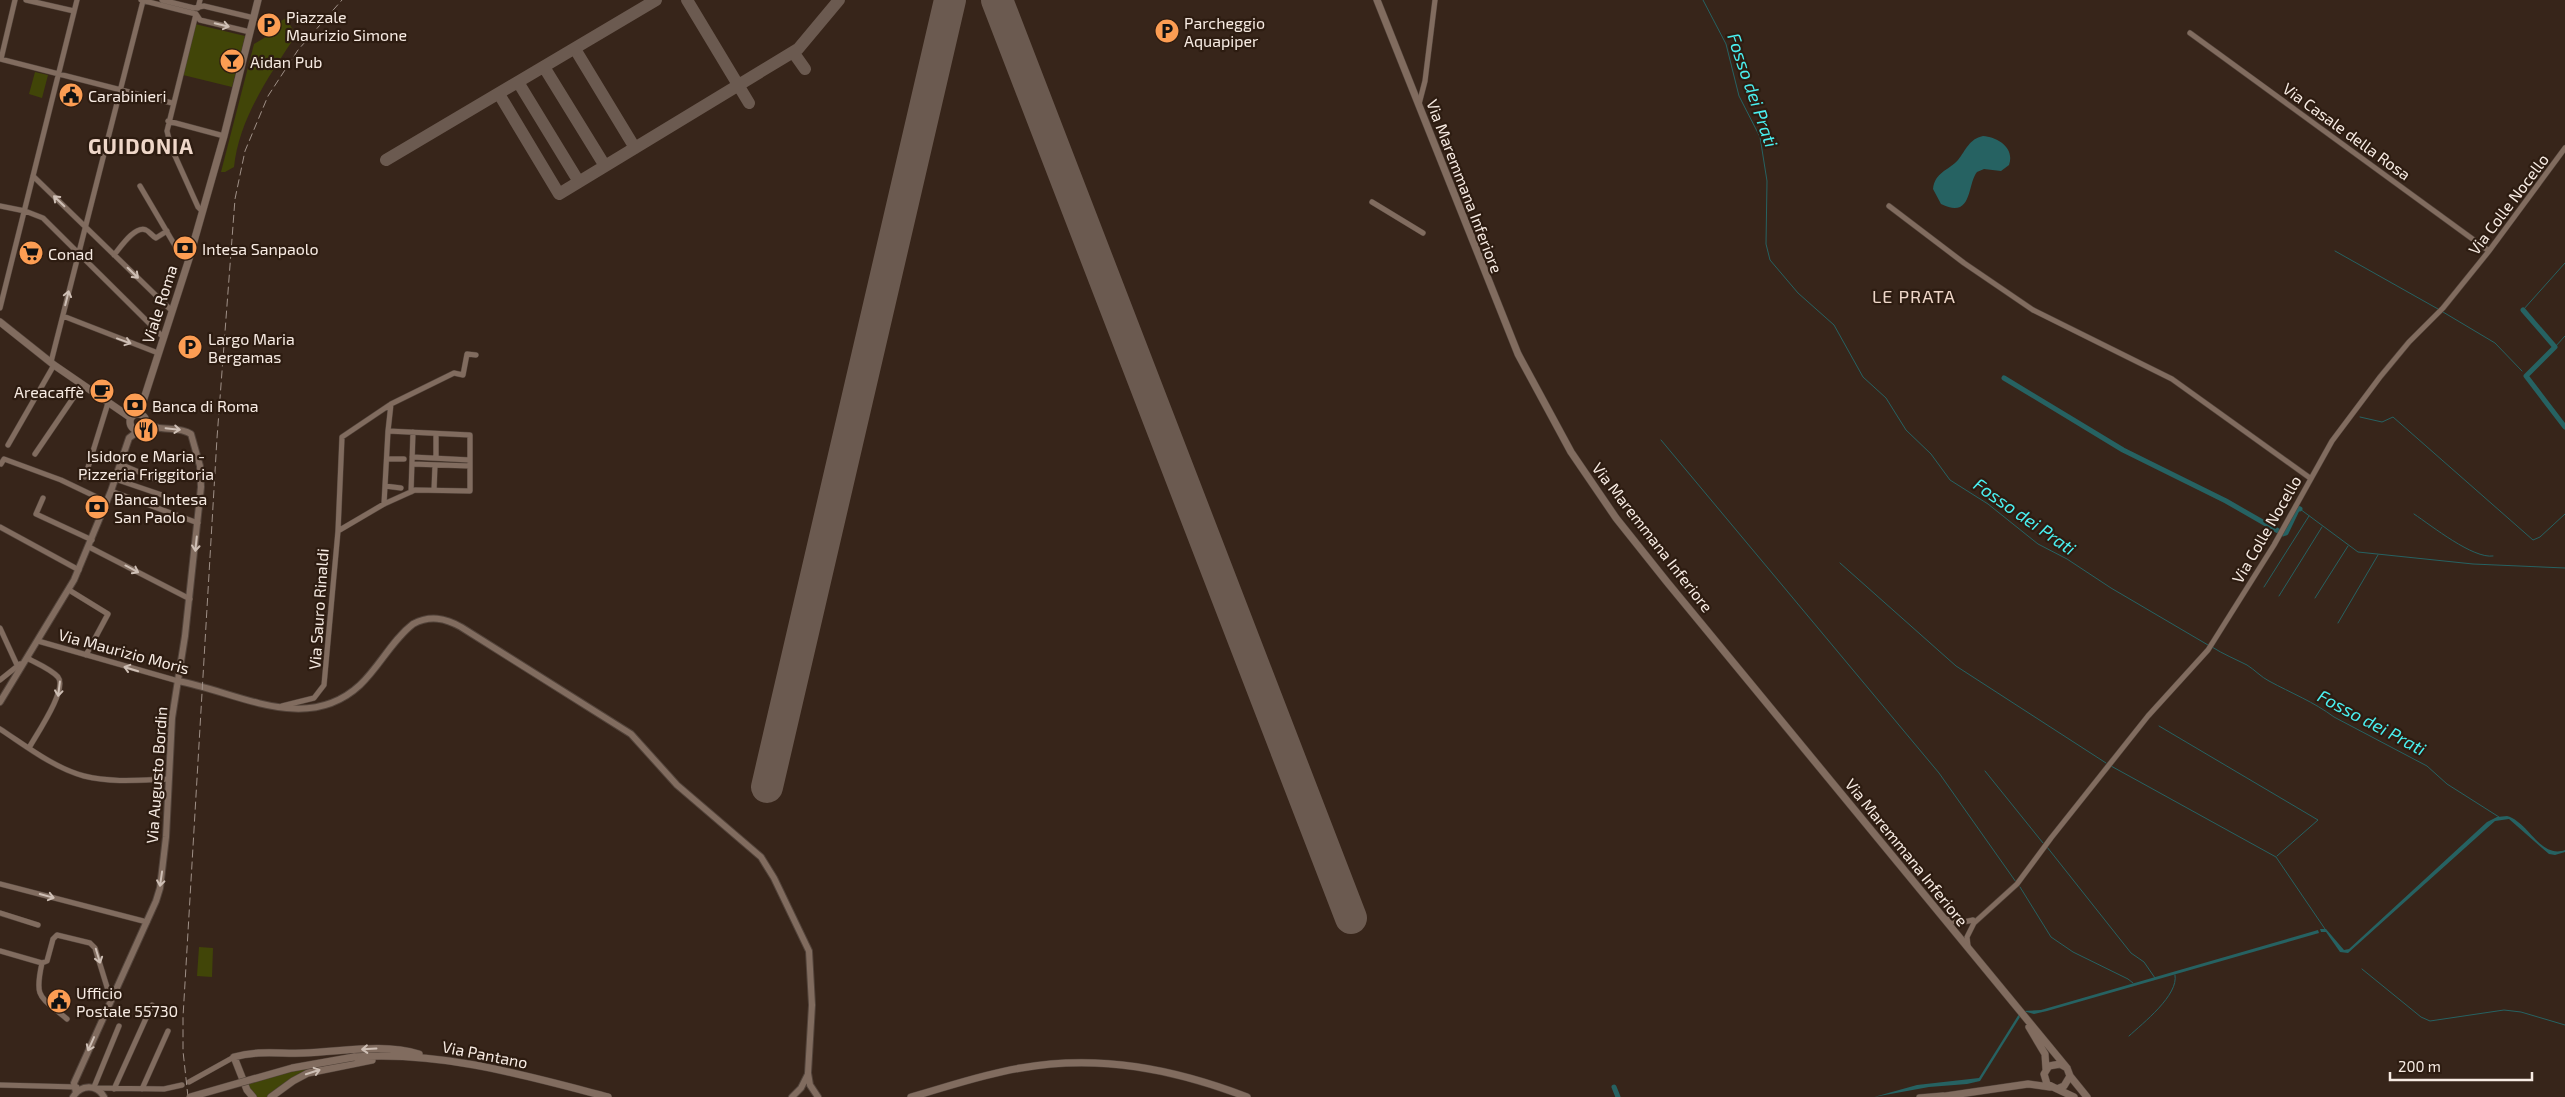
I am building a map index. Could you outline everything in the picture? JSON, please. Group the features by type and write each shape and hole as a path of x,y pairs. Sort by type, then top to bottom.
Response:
{"main road":[{"name":"Viale Roma","path":"139,414 189,259 224,136 258,0"},
{"name":"Via Maremmana Inferiore","path":"1377,0 1518,354 1571,452 1616,518 1667,582 2067,1068"},
{"path":"0,322 53,364 131,418"},
{"path":"139,414 144,417 145,426 132,427 131,418 139,414"},
{"name":"Via Maremmana Inferiore","path":"2027,1020 2031,1031 2045,1054 2045,1071"},
{"path":"253,1097 247,1090 234,1057 259,1052 302,1054 378,1048 403,1050 434,1058"},
{"path":"272,1097 293,1081 308,1073 334,1066 396,1056"},
{"name":"Via Pantano","path":"190,1097 292,1068 354,1057 396,1056 434,1058 489,1066 608,1097"},
{"path":"911,1097 994,1073 1074,1062 1149,1067 1215,1084 1248,1097"},
{"path":"2028,1084 2056,1063 2067,1068 2070,1076 2087,1097"},
{"path":"2045,1071 2045,1081 2054,1088 2074,1097"},
{"path":"1940,1097 1950,1094 1982,1094 2028,1084 2054,1088 2064,1086 2070,1076"}],"street":[{"path":"15,0 0,59 172,103"},
{"path":"26,0 74,11"},
{"path":"0,308 77,0"},
{"path":"8,445 53,364 63,316 142,0 196,14 200,20 250,32"},
{"path":"162,0 198,8 204,6 254,18"},
{"path":"198,8 200,0"},
{"path":"1419,104 1425,81 1435,0"},
{"path":"196,14 172,103 167,133 171,147 198,207 202,211"},
{"name":"Via Casale della Rosa","path":"2190,33 2489,251"},
{"path":"168,121 224,136"},
{"name":"Via Colle Nocello","path":"1957,933 1965,931 1973,921 2017,884 2051,838 2145,721 2208,650 2278,539 2332,441 2376,381 2408,342 2447,303 2489,251 2565,148"},
{"path":"33,176 172,311"},
{"path":"140,186 177,250 189,259"},
{"path":"1372,202 1423,233"},
{"path":"0,206 25,211 43,218 78,256 164,337"},
{"path":"1889,206 1964,263 2033,310 2172,379 2310,478"},
{"path":"114,255 132,234 140,229 146,230 156,238 167,231"},
{"path":"63,316 158,353"},
{"path":"384,504 391,404 454,373 463,375 467,354 476,355"},
{"path":"35,454 82,385"},
{"path":"85,477 108,403"},
{"name":"Via Sauro Rinaldi","path":"277,708 312,699 323,687 327,672 338,531 342,437 391,404"},
{"path":"0,702 22,662 38,641 69,590 91,543 130,437 145,426"},
{"name":"Via Augusto Bordin","path":"74,1094 111,1000 156,900 161,880 172,726 190,599 201,472 192,436 185,431 145,426"},
{"path":"338,531 384,504 411,492 434,490 470,491 470,435 388,431"},
{"path":"411,492 413,432"},
{"path":"436,434 436,458"},
{"path":"412,457 470,460"},
{"path":"1,464 4,459 60,480 107,502"},
{"path":"387,459 404,459"},
{"path":"120,464 160,481"},
{"path":"412,464 470,466"},
{"path":"434,490 435,465"},
{"path":"115,478 165,496"},
{"path":"385,486 402,488"},
{"path":"111,491 198,522"},
{"path":"43,498 36,514 190,599"},
{"path":"0,527 79,570"},
{"path":"69,590 108,614 86,655"},
{"name":"Via Maurizio Moris","path":"38,641 277,708 292,710 328,704 347,694 364,681 409,628 423,620 437,618 458,625 621,727 642,745 681,788 754,849 774,878 803,935 810,955 812,1004 808,1073"},
{"path":"0,628 22,662 56,675 60,682 58,696 29,748"},
{"path":"0,680 22,662"},
{"path":"0,729 68,770 89,777 124,780 169,779"},
{"path":"0,884 147,922"},
{"path":"0,914 38,925"},
{"path":"1944,917 1957,923 1973,921 1967,937 1969,949"},
{"path":"67,1018 38,993 37,983 42,963 46,962 53,939 57,935 91,943 96,948 111,1000"},
{"path":"0,951 42,963"},
{"path":"95,1088 104,1097 107,1092 114,1089 152,1005"},
{"path":"95,1088 119,1026"},
{"path":"142,1089 168,1031"},
{"path":"189,1082 234,1057"},
{"path":"792,1097 803,1085 808,1073"},
{"path":"808,1073 810,1084 818,1097"},
{"path":"0,1085 61,1087 74,1094"},
{"path":"74,1094 82,1088 168,1089 182,1085"},
{"path":"61,1087 74,1094"},
{"path":"1919,1097 1950,1094"}],"shaded area":[{"path":"286,18 296,35 266,81 249,114 242,131 234,167 221,172 254,44 281,28 281,21"},
{"path":"195,24 245,36 232,87 183,75"},
{"path":"35,72 48,75 42,98 29,94"},
{"path":"199,947 213,948 212,977 197,976"},
{"path":"315,1066 298,1074 268,1097 256,1097 246,1082 302,1067"}],"water":[{"path":"1983,136 2004,144 2010,153 2009,165 2001,171 1984,169 1977,172 1964,204 1959,207 1951,208 1941,204 1933,189 1936,179 1958,160 1971,142"},
{"path":"2507,816 2522,825 2541,845 2556,851 2565,850 2565,852 2555,855 2549,854 2509,819 2495,821 2348,953 2340,952 2326,932 2321,932 2320,929 2326,929 2344,950 2349,949 2487,822 2497,817"},
{"path":"2318,930 2319,933 2047,1011 2034,1014 2023,1011 2041,1010"},
{"path":"2019,1014 2020,1017 1980,1081 1929,1087 1874,1097 1917,1085 1979,1078"}],"waterway":[{"name":"Fosso dei Prati","path":"1703,0 1726,44 1739,96 1760,137 1767,181 1766,244 1770,260 1798,293 1834,325 1863,377 1886,398 1906,430 1931,454 1950,480 1988,504 2038,544 2067,559 2111,588 2208,645"},
{"path":"2335,251 2438,309"},
{"path":"2523,310 2565,263"},
{"path":"2523,310 2555,347 2526,376 2565,427"},
{"path":"2443,312 2495,343 2522,371"},
{"path":"2555,347 2565,336"},
{"path":"2004,378 2123,450 2226,501 2280,532"},
{"path":"2360,417 2382,422 2393,417 2533,540 2540,537 2565,514"},
{"path":"1661,440 1939,773 2016,882"},
{"path":"2283,534 2286,533 2298,508 2300,509"},
{"path":"2300,509 2358,552 2473,564 2565,568"},
{"path":"2414,514 2464,547 2485,556 2493,556"},
{"path":"2264,587 2309,516"},
{"path":"2279,596 2322,527"},
{"path":"2315,598 2348,546"},
{"path":"2338,623 2378,555"},
{"path":"1840,563 1956,666 2106,763"},
{"name":"Fosso dei Prati","path":"2212,647 2247,665 2266,679 2334,717 2427,766 2447,784 2499,817"},
{"path":"2159,726 2318,820 2277,856"},
{"path":"2111,766 2276,857 2325,929"},
{"path":"1985,771 2043,843"},
{"path":"2047,847 2131,953 2144,962 2155,978"},
{"path":"2020,887 2051,937 2073,952 2133,983"},
{"path":"2362,969 2421,1017 2430,1021 2504,1010 2521,1012 2565,1025"},
{"path":"2129,1036 2166,1000 2175,983 2175,975"},
{"path":"1614,1087 1618,1097"}],"taxiway":[{"path":"386,160 656,0"},
{"path":"687,0 749,103"},
{"path":"499,94 559,194 798,49 839,0"},
{"path":"575,49 635,148"},
{"path":"793,52 805,69"},
{"path":"544,67 605,166"},
{"path":"518,82 579,182"}],"runway":[{"path":"767,787 950,0"},
{"path":"997,0 1351,918"}],"railway":[{"path":"188,1097 183,1051 183,1017 217,438 235,199 245,151 268,96 298,50 342,0"}],"place":[{"name":"Piazzale Maurizio Simone","path":"269,25"},
{"name":"Parcheggio Aquapiper","path":"1167,31"},
{"name":"Aidan Pub","path":"232,61"},
{"name":"Carabinieri","path":"71,95"},
{"name":"Intesa Sanpaolo","path":"185,248"},
{"name":"Conad","path":"31,253"},
{"name":"Largo Maria Bergamas","path":"190,347"},
{"name":"Areacaffè","path":"102,391"},
{"name":"Banca di Roma","path":"135,405"},
{"name":"Isidoro e Maria - Pizzeria Friggitoria","path":"146,430"},
{"name":"Banca Intesa San Paolo","path":"97,507"},
{"name":"Ufficio Postale 55730","path":"59,1001"}],"district":[{"name":"GUIDONIA","path":"141,145"},
{"name":"LE PRATA","path":"1914,296"}]}
